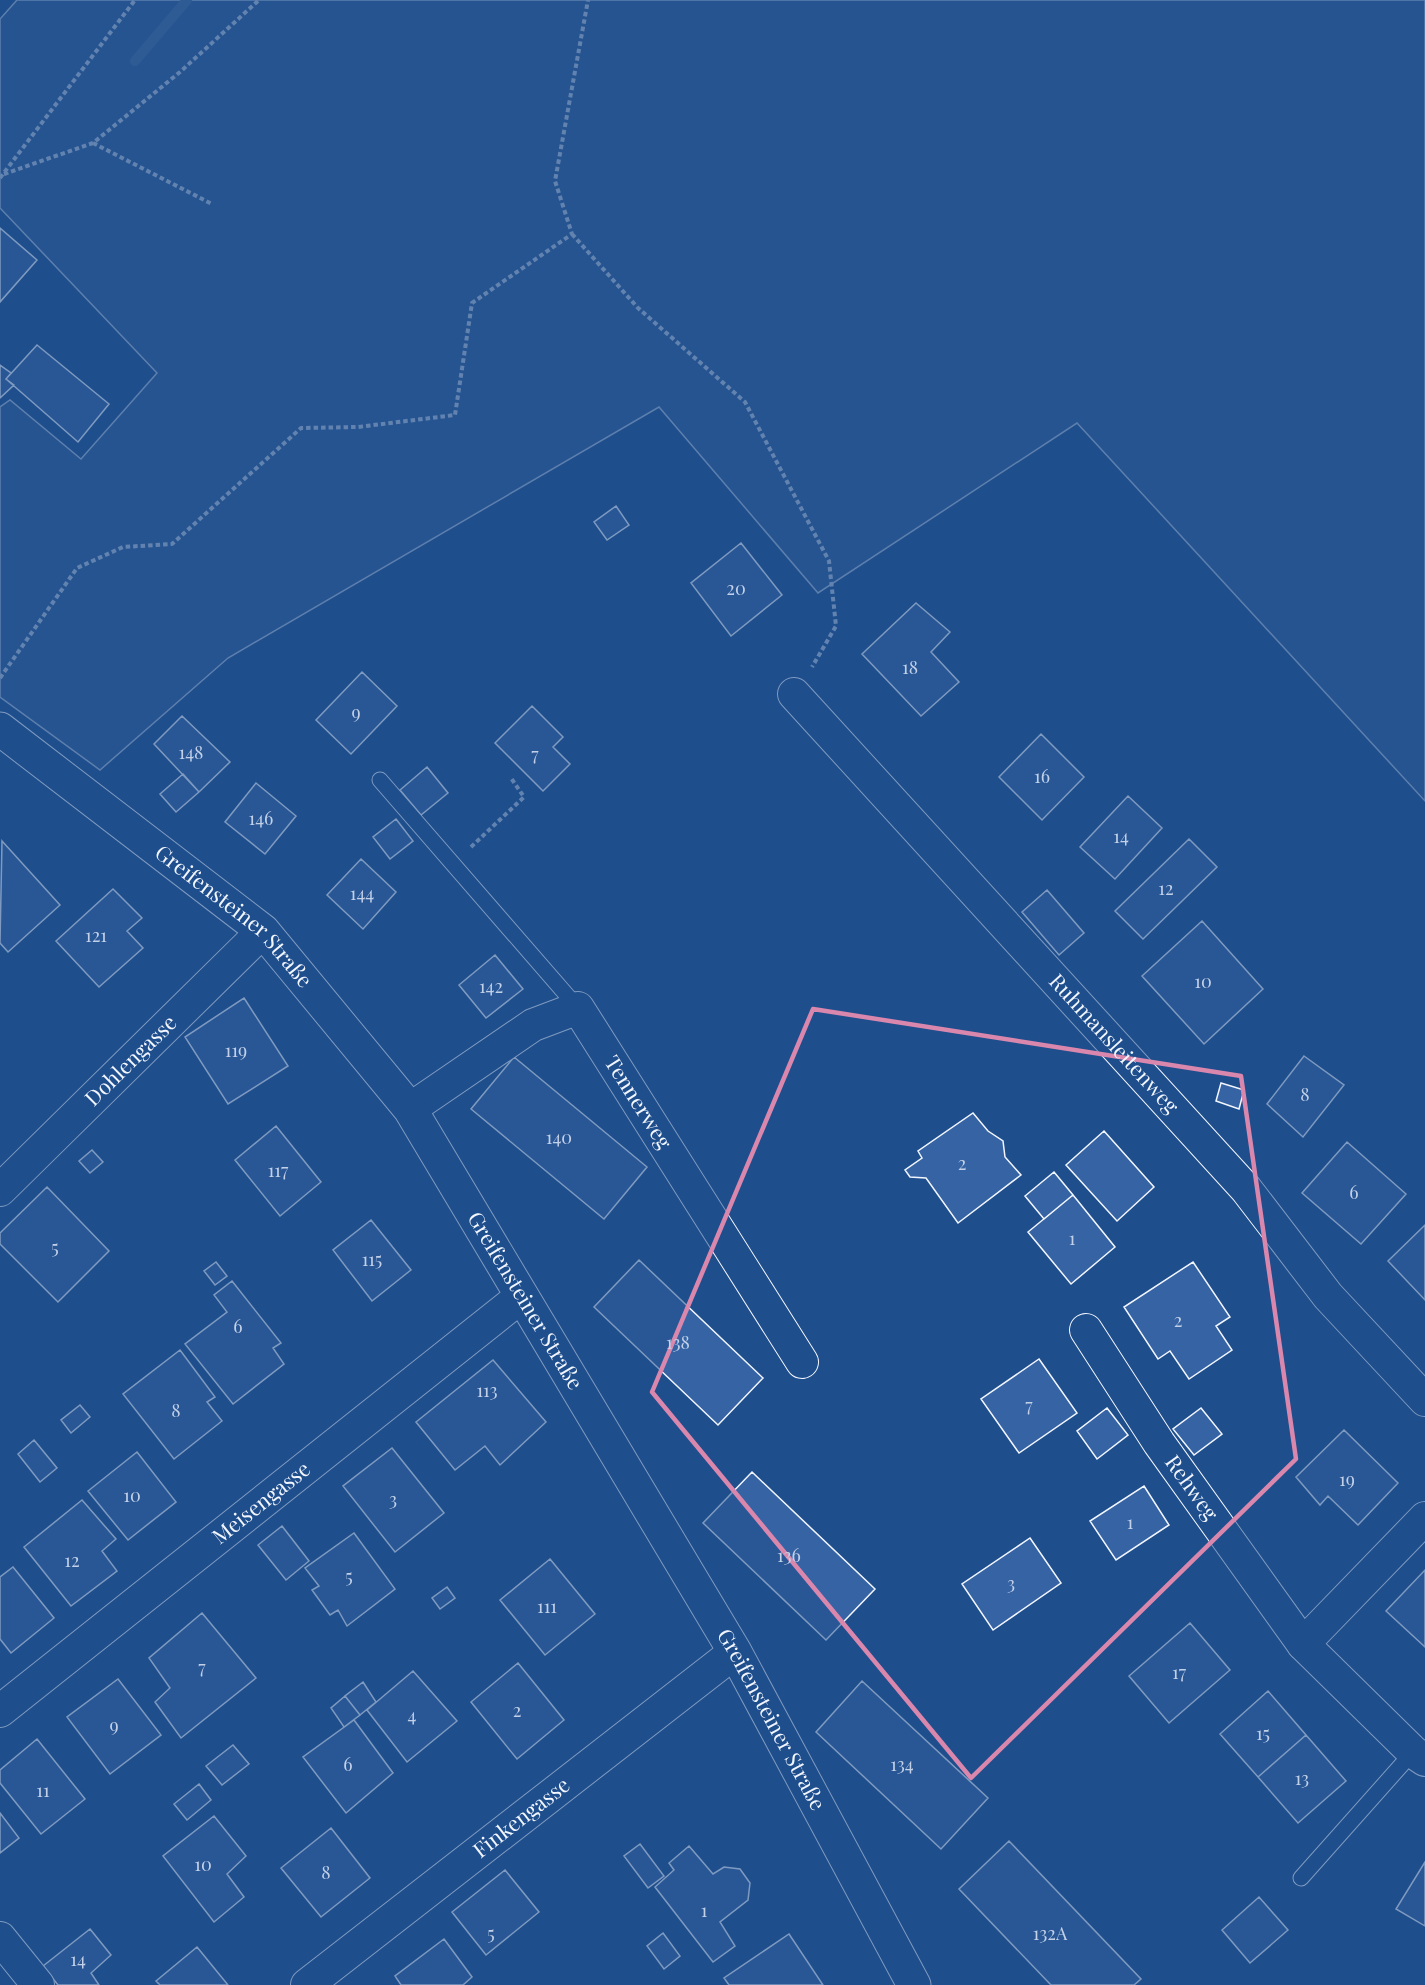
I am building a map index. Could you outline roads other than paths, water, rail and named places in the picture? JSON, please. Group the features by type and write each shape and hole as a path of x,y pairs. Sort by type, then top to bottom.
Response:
{"main road":[{"name":"Greifensteiner Straße","path":"0,729 264,931 410,1109 735,1652 914,1985"}],"street":[{"name":"Ruhmansleitenweg","path":"794,694 1246,1189 1328,1296 1425,1400"},
{"name":"Dohlengasse","path":"0,1190 264,931"},
{"path":"410,1109 533,1025 578,1008"},
{"name":"Tennerweg","path":"578,1008 802,1362"},
{"name":"Meisengasse","path":"0,1711 522,1296"},
{"name":"Rehweg","path":"1086,1330 1159,1443 1303,1644 1419,1756"},
{"path":"1303,1644 1425,1518"},
{"name":"Finkengasse","path":"307,1985 735,1652"},
{"path":"0,1938 38,1985"}],"lane":[{"path":"380,780 578,1008"},
{"path":"1300,1878 1419,1756"}],"waterway":[{"path":"135,61 187,0"}]}
